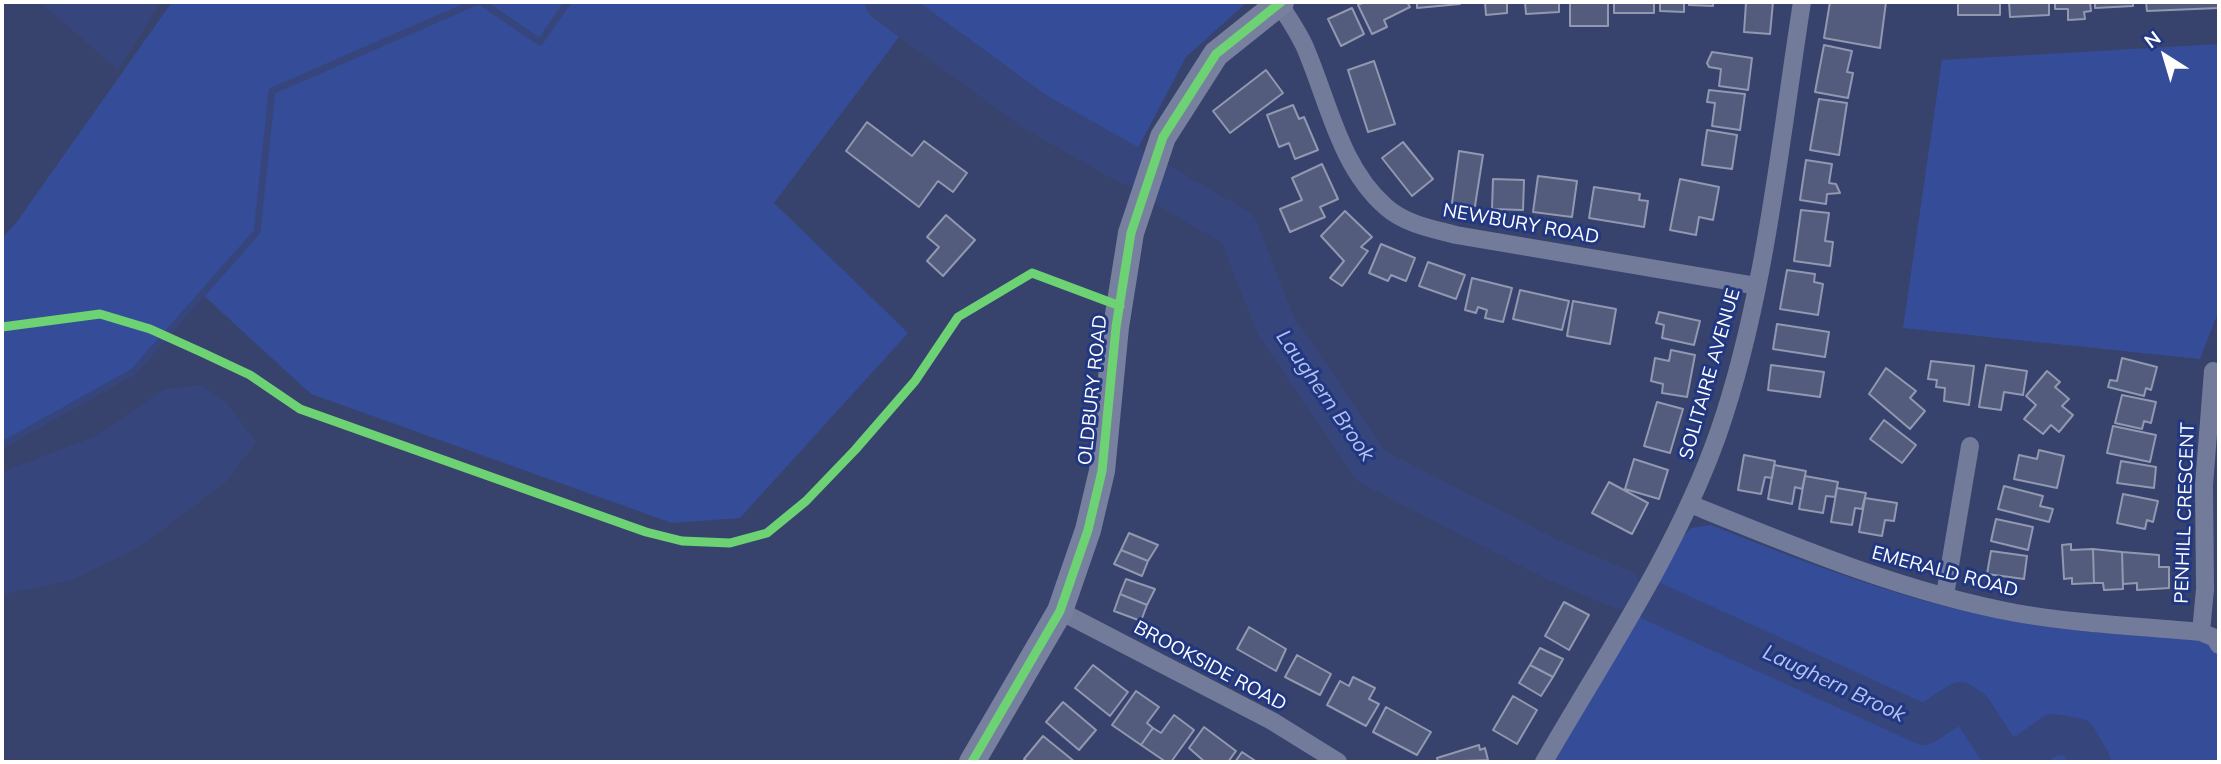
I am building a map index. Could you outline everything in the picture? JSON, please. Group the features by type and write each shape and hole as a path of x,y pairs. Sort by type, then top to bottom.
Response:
{"street":[{"name":"NEWBURY ROAD","path":"1280,2 1303,43 1338,136 1363,179 1387,208 1418,225 1456,235 1757,286"},
{"name":"OLDBURY ROAD","path":"972,762 1060,611 1088,530 1102,471 1116,327 1132,233 1163,137 1216,54 1280,2"},
{"name":"SOLITAIRE AVENUE","path":"1544,762 1690,504 1718,433 1757,286 1802,2"},
{"name":"PENHILL CRESCENT","path":"2201,632 2206,578 2204,485 2209,373"},
{"path":"1945,595 1970,446"},
{"name":"EMERALD ROAD","path":"1690,504 1829,561 1945,595 2014,612 2097,625 2201,632"},
{"name":"BROOKSIDE ROAD","path":"1060,611 1272,721 1338,762"},
{"path":"2201,632 2215,638 2219,645"}],"shaded area":[{"path":"40,2 161,2 118,70"},
{"path":"172,2 1247,2 1186,57 1129,165 1037,113 911,21 774,203 908,333 740,518 672,523 311,394 202,294 133,372 2,445 2,238 16,223"},
{"path":"2219,44 2219,310 2200,359 1903,328 1942,60"},
{"path":"201,385 225,401 256,442 228,480 140,547 72,580 2,595 2,472 96,436 164,389"},
{"path":"1711,525 1896,593 1973,613 2058,628 2198,639 2214,647 2219,659 2219,762 1555,762 1680,540 1691,528"}],"building":[{"path":"1364,2 1407,2 1410,7 1384,20 1387,27 1372,34 1358,5"},
{"path":"1417,2 1459,2 1460,4 1417,8"},
{"path":"1485,2 1507,2 1507,13 1486,15"},
{"path":"1525,2 1559,2 1559,12 1526,14"},
{"path":"1570,2 1608,2 1608,26 1570,26"},
{"path":"1614,2 1654,2 1654,13 1614,13"},
{"path":"1660,2 1684,2 1684,12 1660,11"},
{"path":"1689,2 1713,2 1713,6 1689,5"},
{"path":"1735,2 1773,2 1770,34 1744,32 1746,3"},
{"path":"1830,2 1886,2 1880,48 1824,38"},
{"path":"1958,2 2000,2 2000,15 1958,15"},
{"path":"2009,2 2049,2 2049,15 2010,17"},
{"path":"2055,2 2090,2 2091,11 2084,12 2085,19 2068,20 2068,9 2055,9"},
{"path":"2095,2 2133,2 2133,6 2095,8"},
{"path":"2146,2 2219,2 2219,8 2147,11"},
{"path":"1352,8 1364,34 1341,46 1328,19"},
{"path":"1824,45 1852,51 1847,72 1853,73 1848,98 1815,92"},
{"path":"1712,52 1752,58 1748,90 1719,86 1721,69 1709,67 1707,63"},
{"path":"1374,61 1395,124 1368,132 1348,70"},
{"path":"1266,70 1283,93 1230,133 1213,111"},
{"path":"1709,90 1745,94 1740,130 1712,126 1715,103 1707,102"},
{"path":"1819,99 1847,103 1839,155 1810,150"},
{"path":"1293,105 1299,119 1304,117 1318,150 1295,159 1289,143 1279,147 1267,115"},
{"path":"867,122 912,156 924,141 967,173 953,192 938,181 919,207 846,151"},
{"path":"1707,130 1737,135 1732,169 1702,165"},
{"path":"1403,142 1433,179 1412,196 1382,158"},
{"path":"1459,151 1483,155 1475,206 1452,203"},
{"path":"1806,160 1832,164 1829,183 1836,184 1840,193 1827,194 1826,204 1800,200"},
{"path":"1322,164 1338,199 1320,207 1325,217 1290,232 1280,209 1302,200 1292,178"},
{"path":"1538,176 1577,181 1572,217 1533,212"},
{"path":"1493,179 1524,180 1523,210 1492,209"},
{"path":"1680,179 1719,187 1713,220 1699,217 1696,235 1670,230"},
{"path":"1594,187 1640,194 1639,200 1648,201 1644,227 1589,218"},
{"path":"1801,210 1829,213 1825,241 1833,242 1830,266 1794,261"},
{"path":"1345,211 1372,237 1361,247 1368,251 1342,286 1330,278 1344,261 1321,236"},
{"path":"946,215 975,240 943,276 927,261 939,247 927,237"},
{"path":"1381,244 1415,258 1406,281 1391,275 1388,281 1369,273"},
{"path":"1428,262 1465,275 1456,299 1419,286"},
{"path":"1787,270 1815,274 1814,282 1823,284 1818,315 1780,309"},
{"path":"1472,278 1512,288 1503,322 1485,318 1487,310 1478,307 1476,313 1465,310"},
{"path":"1520,290 1569,301 1562,330 1513,319"},
{"path":"1573,301 1616,309 1610,344 1567,336"},
{"path":"1659,312 1700,321 1694,345 1662,338 1664,325 1656,323"},
{"path":"1777,324 1829,332 1825,357 1773,349"},
{"path":"1671,350 1695,355 1687,397 1662,393 1663,384 1651,381 1655,358 1669,361"},
{"path":"2122,358 2157,367 2151,390 2146,388 2144,396 2108,387 2110,380 2117,381"},
{"path":"1931,361 1974,366 1969,405 1944,401 1945,388 1936,387 1937,380 1928,379"},
{"path":"1771,365 1824,372 1820,397 1768,390"},
{"path":"1986,365 2027,371 2023,395 2004,392 2001,410 1979,407"},
{"path":"1886,368 1916,391 1910,398 1925,411 1910,429 1869,394"},
{"path":"2047,371 2060,382 2055,387 2069,399 2062,406 2073,415 2059,432 2051,425 2043,434 2024,419 2036,405 2026,396"},
{"path":"2122,395 2156,402 2151,423 2144,421 2142,429 2115,423"},
{"path":"1657,402 1683,409 1670,453 1644,446"},
{"path":"1884,420 1916,445 1902,463 1870,439"},
{"path":"2113,426 2156,435 2150,462 2107,453"},
{"path":"2039,450 2064,456 2057,488 2014,479 2019,455 2037,459"},
{"path":"1744,455 1775,461 1772,478 1765,477 1761,494 1738,490"},
{"path":"1634,459 1668,470 1659,499 1625,489"},
{"path":"2121,461 2156,467 2154,488 2117,483"},
{"path":"1774,465 1806,471 1802,489 1795,487 1792,504 1768,499"},
{"path":"1805,476 1838,482 1835,497 1826,496 1823,513 1799,509"},
{"path":"1609,482 1648,503 1632,534 1592,513"},
{"path":"2004,486 2043,496 2040,506 2053,509 2049,522 1998,509"},
{"path":"1837,488 1866,493 1862,509 1855,508 1852,525 1831,522"},
{"path":"2123,494 2158,501 2153,522 2147,520 2145,529 2117,523"},
{"path":"1865,498 1897,503 1894,521 1885,520 1882,536 1859,532"},
{"path":"1996,519 2033,527 2028,550 1991,541"},
{"path":"1129,533 1158,545 1148,561 1121,550"},
{"path":"2071,544 2071,550 2093,549 2094,583 2072,584 2072,578 2064,579 2062,545"},
{"path":"2093,549 2122,552 2123,589 2104,590 2103,583 2094,583"},
{"path":"1121,550 1148,561 1142,576 1114,564"},
{"path":"1991,551 2027,556 2024,579 1987,574"},
{"path":"2122,552 2159,555 2159,567 2169,567 2169,588 2137,590 2137,583 2123,584"},
{"path":"1126,579 1155,589 1147,605 1120,594"},
{"path":"1120,594 1147,605 1141,621 1114,611"},
{"path":"1564,602 1589,615 1569,650 1545,636"},
{"path":"1249,627 1286,649 1276,671 1237,649"},
{"path":"1540,648 1563,659 1553,677 1530,665"},
{"path":"1297,655 1331,674 1320,695 1285,677"},
{"path":"1093,665 1128,692 1110,716 1075,688"},
{"path":"1530,665 1553,677 1541,696 1519,683"},
{"path":"1353,677 1375,688 1369,699 1379,704 1366,726 1327,705 1340,681 1349,686"},
{"path":"1136,691 1159,707 1147,723 1153,728 1141,745 1112,725"},
{"path":"1513,696 1537,710 1517,744 1493,730"},
{"path":"1063,702 1096,730 1079,750 1046,722"},
{"path":"1386,707 1431,732 1417,755 1373,732"},
{"path":"1174,715 1194,730 1171,762 1166,762 1141,745 1153,728 1161,733"},
{"path":"1204,727 1236,751 1228,762 1205,762 1189,748"},
{"path":"1043,736 1075,762 1028,762 1024,759"},
{"path":"1479,745 1480,750 1485,748 1488,760 1438,762 1437,758"},
{"path":"1242,752 1257,762 1235,762"}],"waterway":[{"path":"2,445 133,372 257,232 272,91 476,2"},
{"path":"481,2 540,42 568,2"},
{"name":"Laughern Brook","path":"885,2 1037,113 1129,165"},
{"name":"Laughern Brook","path":"1161,184 1238,229 1276,326 1371,466 1555,561 1621,589"},
{"name":"Laughern Brook","path":"1654,602 1924,725 1960,702 1972,710 2002,756 2019,758 2053,734 2077,738 2091,762"}],"cycle path":[{"path":"972,762 1060,611 1088,530 1102,471 1116,327 1131,233 1163,137 1216,54 1281,2"},
{"path":"2,327 100,314 150,329 250,375 300,409 646,532 682,541 730,543 767,533 806,501 915,381 958,317 1032,273 1120,306"}]}
